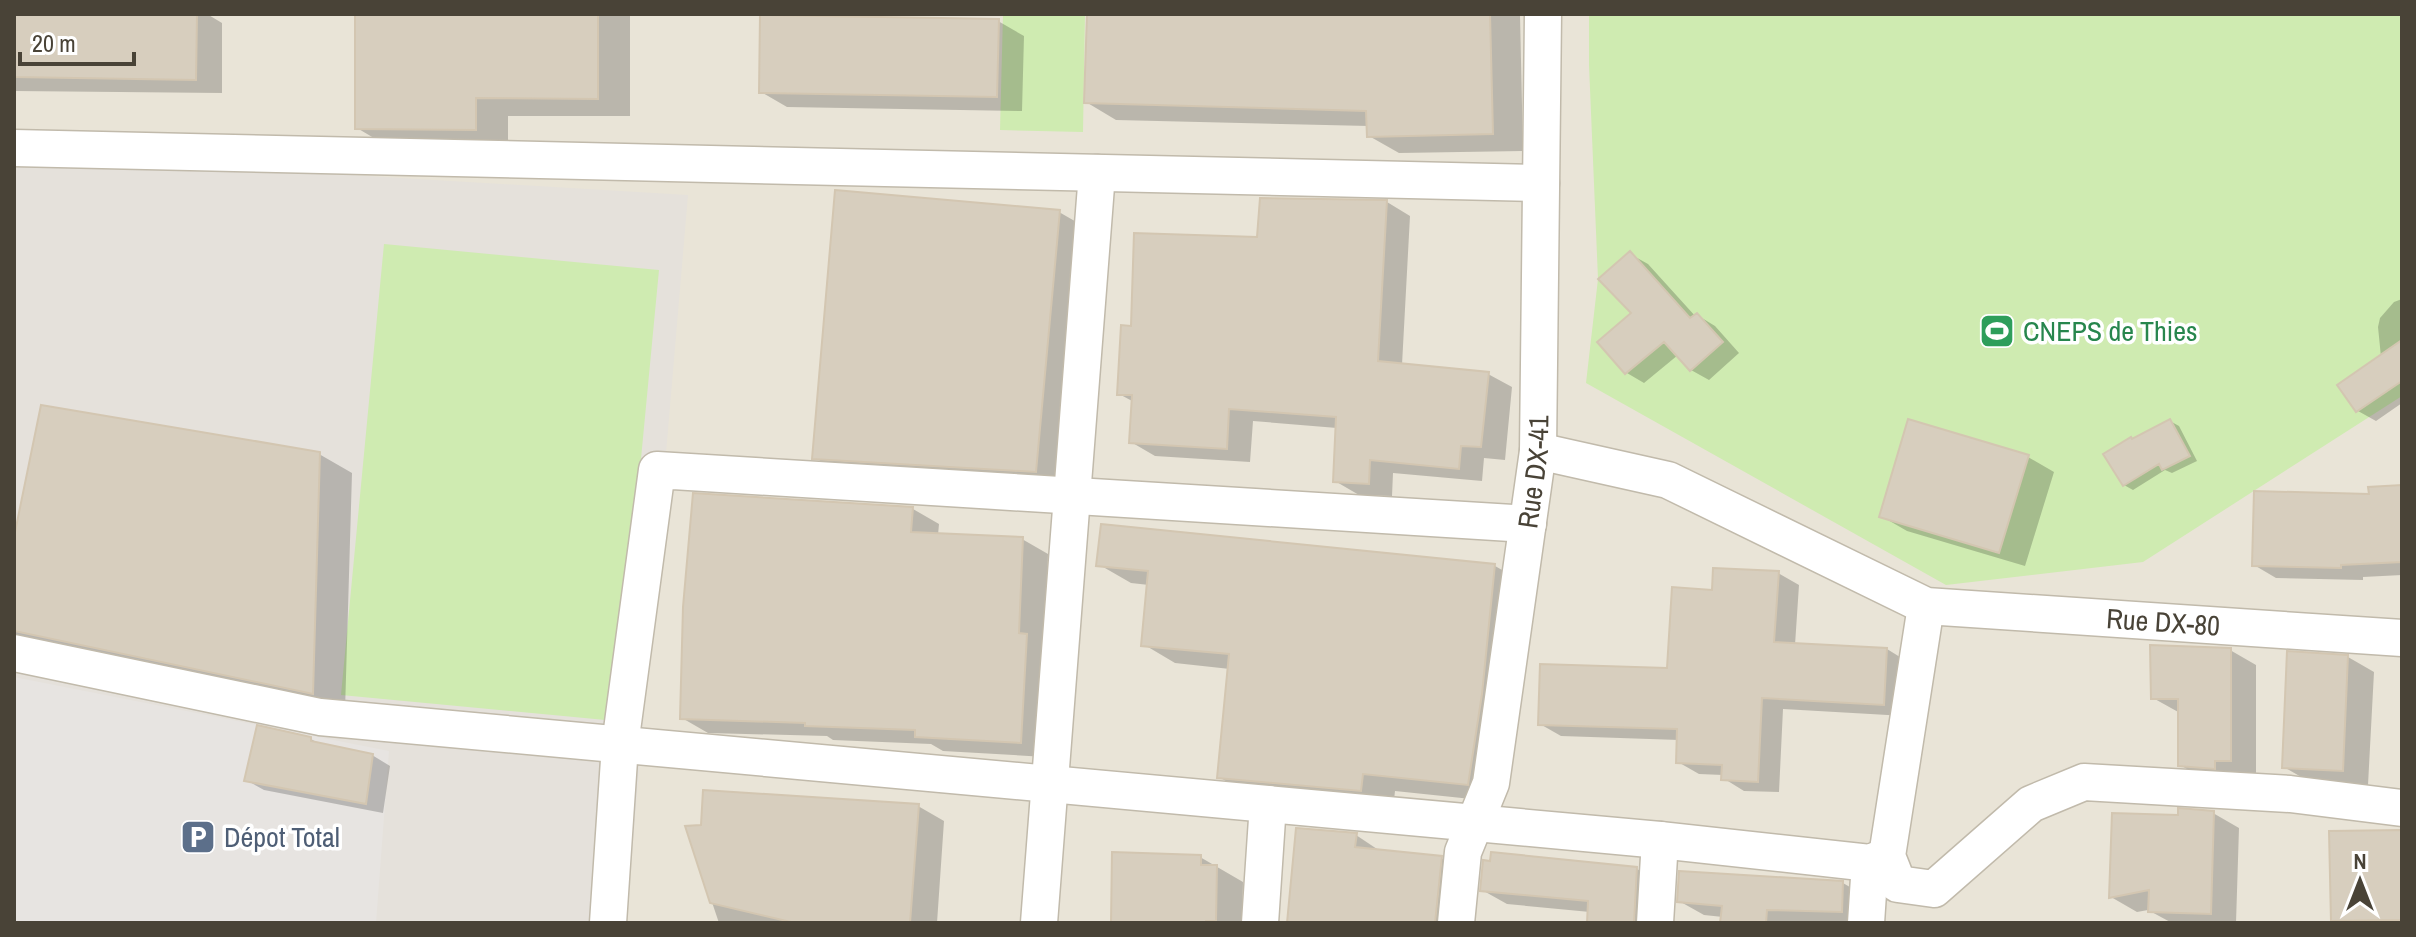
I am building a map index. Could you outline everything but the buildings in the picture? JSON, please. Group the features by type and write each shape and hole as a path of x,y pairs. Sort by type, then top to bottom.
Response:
{"street":[{"name":"Rue DX-41","path":"1456,923 1463,852 1491,783 1538,451 1543,14"},
{"path":"14,148 1541,183"},
{"path":"1039,923 1097,173"},
{"path":"1538,451 1668,480 1926,606 1866,923"},
{"path":"608,923 620,745 657,470 1528,524"},
{"name":"Rue DX-80","path":"1926,606 2402,638"},
{"path":"14,653 320,717 1878,860 1898,884 1934,889 2031,804 2084,782 2290,794 2402,808"},
{"path":"1260,923 1268,804"},
{"path":"1655,923 1660,840"}],"shaded area":[{"path":"14,14 2402,14 2402,923 626,923 14,155"},
{"path":"14,155 688,195 626,923 14,923"},
{"name":"Dépot Total","path":"14,677 389,751 376,923 14,923"}],"green space":[{"path":"1003,14 1085,14 1083,132 1000,130"},
{"name":"CNEPS de Thies","path":"1589,14 2402,14 2402,396 2143,562 1946,585 1586,383 1598,279"},
{"path":"384,244 659,270 616,721 341,695"}],"place":[{"name":"CNEPS de Thies","path":"1997,331"},
{"name":"Dépot Total","path":"198,837"}]}
